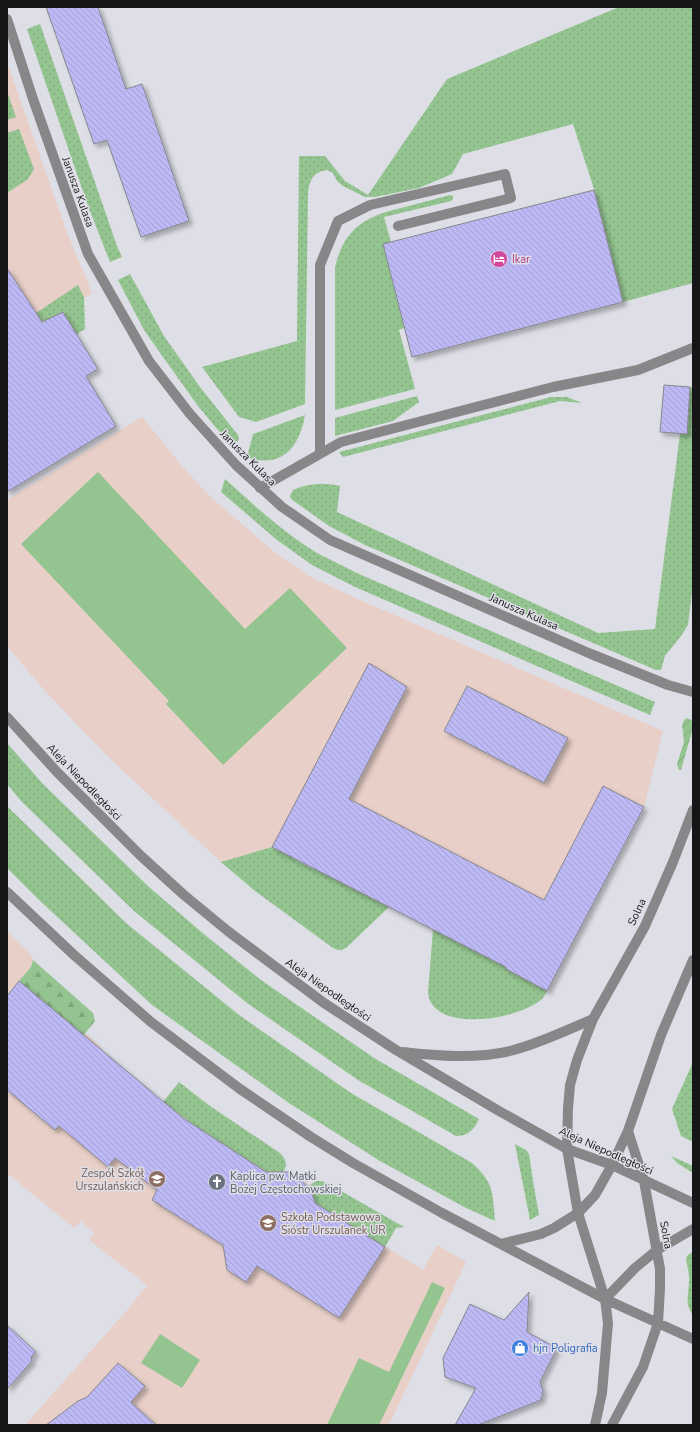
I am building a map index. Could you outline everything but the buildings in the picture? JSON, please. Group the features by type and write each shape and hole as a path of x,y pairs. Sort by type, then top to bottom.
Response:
{"street":[{"name":"Janusza Kulasa","path":"7,19 33,99 88,254 149,361 190,414 236,465 282,507 330,540 591,654 668,685 693,692"},
{"path":"320,454 320,265 338,221 370,205 505,174 511,198 398,226"},
{"path":"260,488 341,442 553,386 638,370 693,348"},
{"name":"Aleja Niepodległości","path":"7,717 56,772 141,856 229,932 331,1007 399,1052 567,1149 612,1165 693,1203"},
{"name":"Solna","path":"595,1425 602,1393 608,1323 605,1299 578,1213 567,1149 570,1085 577,1060 592,1019 645,926 673,862 693,810"},
{"path":"7,892 74,956 151,1022 240,1089 305,1133 353,1163 442,1213 605,1299 693,1339"},
{"path":"501,1244 541,1234 578,1213 596,1195 628,1131 661,1035 693,960"},
{"path":"399,1052 443,1055 481,1055 496,1053 529,1045 592,1019"},
{"name":"Solna","path":"612,1425 643,1367 658,1323 660,1289 660,1269 644,1181 628,1131"},
{"path":"605,1299 635,1268 657,1250 693,1229"}],"shaded area":[{"path":"7,62 66,230 92,293 7,347"},
{"path":"142,417 186,471 213,499 272,550 309,576 353,597 663,731 644,807 547,991 506,969 506,967 273,847 221,862 105,754 46,692 7,646 7,500"},
{"name":"Zespół Szkół Urszulańskich","path":"7,932 30,953 33,960 31,967 19,981 83,1035 85,1033 101,1047 100,1049 142,1126 197,1127 267,1172 286,1173 289,1171 306,1182 305,1185 312,1193 315,1203 423,1270 437,1245 466,1262 389,1425 25,1425 129,1308 147,1285 89,1240 94,1232 81,1221 74,1228 7,1173"}],"green space":[{"path":"619,7 693,7 693,283 623,302 594,189 573,124 463,154 452,174 419,188 375,197 365,197 343,186 337,181 333,173 327,170 322,171 315,175 311,181 308,193 305,404 256,422 239,417 202,367 297,341 299,156 325,156 345,181 368,195 447,79"},
{"path":"40,24 122,257 110,262 88,206 27,29"},
{"path":"7,91 16,117 7,120"},
{"path":"19,129 34,169 28,179 7,193 7,133"},
{"path":"450,195 453,196 451,201 384,217 391,242 383,244 404,328 399,330 415,389 335,410 335,267 339,253 352,232 369,219 391,210"},
{"path":"130,274 164,336 200,387 238,435 239,440 233,445 198,406 144,330 118,280"},
{"path":"78,285 84,297 85,329 34,361 36,313"},
{"path":"690,387 693,387 693,584 688,625 665,656 661,670 656,670 365,545 329,526 291,499 290,496 293,490 310,485 328,484 340,486 337,512 598,633 655,629 680,434 687,434"},
{"path":"417,396 419,402 393,421 335,436 335,418"},
{"path":"551,397 567,397 582,403 560,401 343,457 339,452"},
{"path":"305,415 303,426 294,445 279,458 259,460 247,457 253,434"},
{"path":"98,472 245,629 290,588 347,648 223,765 166,704 169,701 21,544"},
{"path":"225,479 281,528 317,553 359,574 655,702 650,715 355,587 312,565 277,540 221,492"},
{"path":"687,718 693,721 693,728 681,770 679,770 677,764 684,742 682,725 684,720"},
{"path":"7,743 43,784 149,887 205,935 261,980 374,1058 479,1119 473,1129 467,1134 456,1136 358,1080 247,1003 134,911 21,801 7,784"},
{"path":"7,806 126,923 239,1015 351,1093 472,1163 489,1183 495,1221 466,1208 380,1161 289,1103 152,1005 38,899 7,868"},
{"path":"272,847 389,907 346,948 337,950 333,948 255,891 221,862"},
{"path":"433,929 506,967 506,969 547,991 542,999 515,1013 478,1019 460,1018 445,1014 433,1006 428,993"},
{"path":"33,960 93,1013 95,1021 83,1036 19,981 31,967"},
{"path":"693,1062 693,1142 681,1136 672,1109"},
{"path":"179,1082 210,1106 280,1153 286,1162 283,1172 267,1172 197,1127 163,1102"},
{"path":"515,1144 526,1150 529,1154 539,1215 530,1220"},
{"path":"671,1156 693,1166 693,1173 677,1163"},
{"path":"316,1181 327,1183 404,1227 396,1228 385,1247 315,1203 312,1193 307,1187"},
{"path":"693,1252 693,1315 688,1306 689,1277 686,1257"},
{"path":"432,1282 445,1288 379,1425 327,1425 359,1358 389,1372"},
{"path":"160,1334 200,1360 182,1388 141,1363"}],"place":[{"name":"Ikar","path":"499,259"},
{"name":"Zespół Szkół Urszulańskich","path":"157,1179"},
{"name":"Kaplica pw. Matki Bożej Częstochowskiej","path":"217,1182"},
{"name":"Szkoła Podstawowa Sióstr Urszulanek UR","path":"268,1223"},
{"name":"hjn Poligrafia","path":"520,1348"}]}
